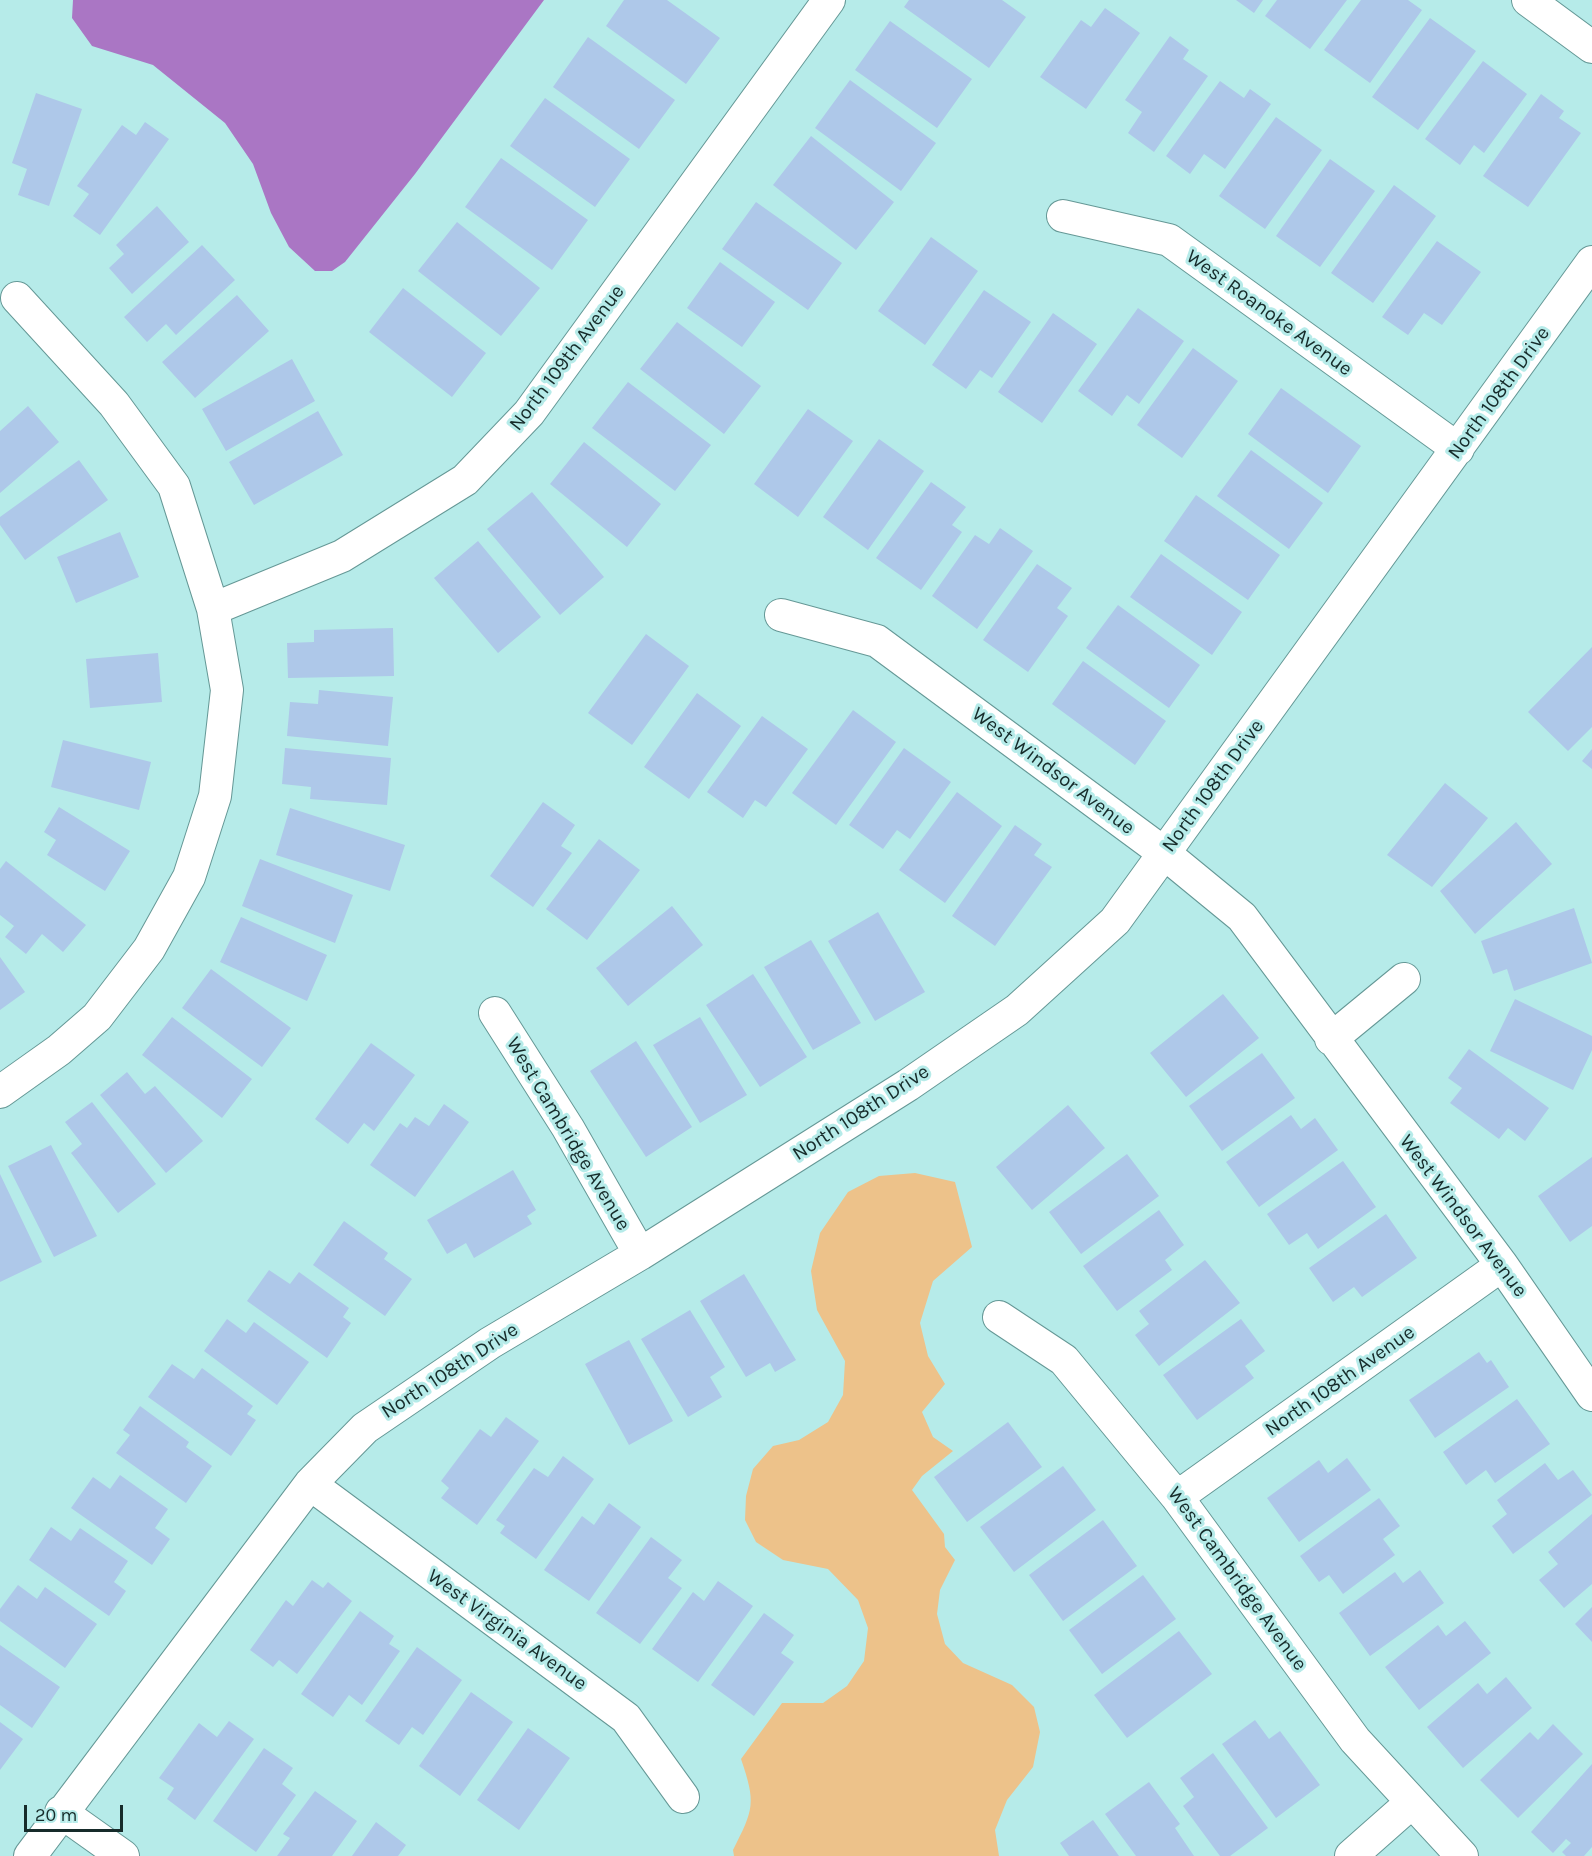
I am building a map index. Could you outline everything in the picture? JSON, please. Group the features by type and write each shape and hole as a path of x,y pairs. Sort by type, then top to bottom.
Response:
{"street":[{"name":"North 109th Avenue","path":"213,609 342,556 465,480 529,413 829,0"},
{"path":"1528,0 1592,47"},
{"name":"West Roanoke Avenue","path":"1063,216 1168,240 1458,449"},
{"name":"North 108th Drive","path":"30,1856 310,1484 365,1428 490,1343 640,1254 908,1085 1017,1010 1115,921 1592,262"},
{"path":"0,1092 59,1050 97,1017 149,949 189,877 215,796 227,690 213,609 174,486 114,404 17,298"},
{"name":"West Windsor Avenue","path":"781,615 877,640 1164,854 1242,918 1502,1265 1592,1395"},
{"path":"1331,1039 1404,979"},
{"name":"West Cambridge Avenue","path":"495,1013 568,1128 640,1254"},
{"name":"North 108th Avenue","path":"1177,1497 1502,1265"},
{"name":"West Cambridge Avenue","path":"999,1317 1064,1360 1177,1497 1355,1740 1462,1856"},
{"name":"West Virginia Avenue","path":"310,1484 626,1718 683,1797"},
{"path":"1351,1856 1411,1803"},
{"path":"61,1812 123,1856"}],"shaded area":[{"path":"73,0 544,0 415,174 345,262 332,271 315,271 289,247 271,213 253,164 225,123 153,65 92,46 72,18"},
{"path":"915,1173 955,1182 972,1247 933,1281 920,1323 928,1356 945,1384 922,1412 933,1437 953,1451 922,1476 912,1490 944,1534 945,1547 955,1560 940,1590 937,1614 945,1644 963,1663 1012,1685 1034,1707 1040,1732 1033,1767 1007,1800 995,1830 999,1856 734,1856 733,1850 749,1815 751,1796 741,1759 782,1703 823,1703 847,1686 864,1661 868,1628 858,1600 828,1569 783,1560 756,1542 745,1520 746,1496 753,1469 773,1446 799,1440 828,1422 843,1395 845,1361 817,1310 811,1271 820,1233 848,1192 879,1176"}],"building":[{"path":"624,0 667,0 720,38 686,84 606,26"},
{"path":"909,0 1002,0 1026,17 989,68 904,7"},
{"path":"1236,0 1263,0 1254,13"},
{"path":"1277,0 1347,0 1310,49 1265,16"},
{"path":"1361,0 1408,0 1422,10 1370,83 1324,50"},
{"path":"1105,8 1140,33 1086,109 1040,77 1081,20 1091,27"},
{"path":"1430,18 1476,51 1418,130 1372,97"},
{"path":"890,21 972,79 937,128 855,70"},
{"path":"1170,36 1189,50 1183,59 1208,76 1154,152 1128,133 1142,112 1125,100"},
{"path":"588,37 675,100 639,149 553,87"},
{"path":"1483,61 1527,94 1484,153 1474,145 1460,165 1425,139"},
{"path":"850,80 936,143 901,191 815,128"},
{"path":"1220,81 1244,98 1250,89 1271,104 1225,169 1204,154 1190,174 1166,156"},
{"path":"36,93 82,109 49,206 18,195 27,169 12,163"},
{"path":"1541,94 1564,111 1559,118 1581,133 1528,207 1483,176"},
{"path":"545,98 630,159 595,207 510,146"},
{"path":"1276,117 1322,150 1265,229 1219,196"},
{"path":"145,122 169,139 100,235 73,216 89,194 77,186 122,125 136,135"},
{"path":"811,136 894,202 856,250 773,185"},
{"path":"501,158 588,220 552,270 465,207"},
{"path":"1330,159 1375,191 1320,267 1276,236"},
{"path":"1394,185 1436,216 1373,303 1331,273"},
{"path":"756,202 842,263 808,310 722,249"},
{"path":"157,206 189,242 132,294 109,268 124,254 116,245"},
{"path":"457,222 540,288 501,336 418,271"},
{"path":"931,237 978,271 925,345 878,311"},
{"path":"1437,241 1481,272 1442,325 1424,313 1408,335 1382,317"},
{"path":"202,245 235,280 176,335 166,324 147,342 124,317"},
{"path":"720,262 775,302 742,347 687,308"},
{"path":"403,288 486,353 452,397 369,332"},
{"path":"984,290 1031,322 992,378 980,370 966,389 932,365"},
{"path":"237,295 269,331 195,398 162,362"},
{"path":"1138,308 1184,341 1139,404 1127,395 1112,416 1078,391"},
{"path":"1053,313 1097,344 1042,423 998,392"},
{"path":"677,322 761,386 724,434 640,369"},
{"path":"1193,348 1238,381 1182,458 1137,425"},
{"path":"292,359 315,401 226,451 202,409"},
{"path":"628,382 711,445 675,491 592,428"},
{"path":"1281,388 1361,446 1328,493 1248,434"},
{"path":"28,406 59,442 0,493 0,431"},
{"path":"808,409 853,441 798,517 754,484"},
{"path":"318,411 343,455 254,505 229,462"},
{"path":"879,439 924,471 868,550 823,517"},
{"path":"584,442 661,504 627,547 550,484"},
{"path":"1251,450 1323,503 1289,549 1217,496"},
{"path":"79,460 108,500 25,560 0,525 0,517"},
{"path":"931,482 966,507 952,525 962,532 921,590 876,558"},
{"path":"532,492 604,577 560,615 487,529"},
{"path":"1196,495 1280,555 1248,600 1164,541"},
{"path":"1000,528 1033,551 977,629 932,596 975,535 989,544"},
{"path":"120,532 139,577 76,603 57,557"},
{"path":"478,541 541,617 498,653 434,578"},
{"path":"1161,554 1242,612 1212,655 1130,597"},
{"path":"1037,564 1072,588 1057,608 1068,616 1028,672 983,640"},
{"path":"1118,605 1200,665 1169,708 1086,648"},
{"path":"393,628 394,676 288,678 287,643 314,642 314,630"},
{"path":"646,634 689,666 632,745 588,713"},
{"path":"1592,647 1592,727 1568,751 1528,712"},
{"path":"158,653 162,702 90,708 86,659"},
{"path":"1083,661 1166,721 1135,765 1052,704"},
{"path":"319,690 393,697 388,746 287,736 290,702 318,704"},
{"path":"697,693 741,726 689,799 644,767"},
{"path":"853,710 896,742 836,825 792,793"},
{"path":"762,716 808,749 766,807 755,800 743,818 707,792"},
{"path":"63,740 151,762 139,810 51,787"},
{"path":"285,748 391,758 387,805 310,799 311,787 282,784"},
{"path":"904,748 951,782 910,839 897,830 883,849 849,825"},
{"path":"1592,749 1592,769 1582,761"},
{"path":"1445,783 1488,818 1432,887 1387,855"},
{"path":"957,792 1002,826 945,903 899,870"},
{"path":"543,802 575,825 561,846 572,853 533,907 490,876"},
{"path":"59,807 130,851 105,891 47,855 56,840 44,832"},
{"path":"290,808 405,845 390,891 276,855"},
{"path":"1516,822 1552,864 1475,934 1440,891"},
{"path":"1015,825 1042,844 1034,855 1052,867 995,946 952,916"},
{"path":"599,839 640,870 587,940 546,909"},
{"path":"260,859 353,895 335,943 242,906"},
{"path":"6,861 86,925 63,952 42,934 26,954 5,937 14,926 0,915 0,869"},
{"path":"672,906 703,945 628,1006 596,968"},
{"path":"1574,908 1592,963 1514,991 1507,969 1493,974 1481,941"},
{"path":"878,912 925,992 875,1021 828,941"},
{"path":"241,917 327,955 307,1001 220,962"},
{"path":"811,940 861,1023 813,1050 764,967"},
{"path":"0,957 25,992 0,1010"},
{"path":"211,969 291,1028 262,1067 182,1008"},
{"path":"753,974 807,1057 760,1087 706,1005"},
{"path":"1223,994 1259,1038 1186,1097 1150,1053"},
{"path":"1515,999 1592,1036 1592,1050 1573,1090 1490,1051"},
{"path":"172,1017 252,1079 222,1118 142,1055"},
{"path":"700,1017 747,1095 700,1123 653,1045"},
{"path":"636,1041 692,1127 646,1157 590,1071"},
{"path":"371,1043 415,1075 374,1131 364,1123 348,1144 315,1119"},
{"path":"1469,1049 1549,1108 1525,1141 1508,1128 1499,1139 1450,1103 1462,1088 1448,1078"},
{"path":"1262,1053 1295,1098 1222,1151 1189,1106"},
{"path":"127,1072 145,1094 155,1086 203,1141 166,1173 100,1095"},
{"path":"92,1102 156,1184 118,1213 71,1153 82,1144 65,1122"},
{"path":"444,1104 469,1122 415,1197 370,1165 400,1123 407,1128 415,1117 429,1126"},
{"path":"1068,1105 1105,1148 1032,1210 996,1167"},
{"path":"1291,1115 1301,1129 1315,1118 1338,1150 1259,1207 1226,1162"},
{"path":"51,1145 97,1236 54,1257 8,1166"},
{"path":"1127,1154 1159,1196 1081,1254 1049,1212"},
{"path":"1592,1157 1592,1226 1570,1242 1538,1196"},
{"path":"1343,1161 1376,1207 1318,1249 1307,1233 1289,1245 1267,1214"},
{"path":"513,1170 536,1210 527,1216 532,1224 474,1258 466,1243 447,1254 427,1220"},
{"path":"0,1174 42,1262 0,1282"},
{"path":"1159,1210 1184,1245 1165,1260 1172,1270 1117,1311 1083,1266"},
{"path":"1386,1214 1417,1258 1362,1297 1354,1287 1333,1302 1309,1268"},
{"path":"344,1221 388,1253 384,1259 412,1279 385,1316 313,1265"},
{"path":"1205,1260 1240,1303 1159,1366 1135,1335 1149,1324 1139,1311"},
{"path":"269,1270 290,1284 299,1272 349,1308 343,1317 351,1323 327,1358 247,1301"},
{"path":"744,1274 796,1360 775,1372 770,1363 746,1377 700,1301"},
{"path":"690,1310 725,1367 710,1377 722,1397 688,1417 641,1339"},
{"path":"227,1319 246,1333 254,1322 309,1362 277,1405 204,1351"},
{"path":"1241,1319 1265,1351 1245,1366 1254,1378 1197,1420 1163,1375"},
{"path":"629,1340 673,1421 629,1445 585,1364"},
{"path":"1479,1352 1487,1363 1491,1360 1509,1387 1435,1438 1409,1400"},
{"path":"172,1364 194,1379 202,1368 253,1406 247,1414 256,1420 231,1456 148,1397"},
{"path":"1517,1399 1550,1444 1495,1483 1486,1470 1466,1485 1443,1452"},
{"path":"140,1406 189,1442 186,1447 212,1466 186,1503 116,1453 130,1435 123,1430"},
{"path":"506,1417 539,1441 477,1525 441,1498 449,1488 441,1481 480,1429 491,1437"},
{"path":"1008,1422 1042,1467 967,1522 934,1477"},
{"path":"563,1456 594,1479 536,1559 500,1533 505,1526 496,1520 534,1468 548,1477"},
{"path":"1347,1458 1371,1490 1299,1542 1267,1498 1319,1460 1328,1473"},
{"path":"1545,1463 1558,1480 1573,1470 1592,1495 1513,1554 1492,1526 1507,1514 1497,1500"},
{"path":"1063,1466 1096,1510 1014,1572 980,1527"},
{"path":"120,1475 168,1509 155,1528 170,1539 152,1565 71,1508 93,1477 110,1489"},
{"path":"1379,1498 1400,1526 1383,1539 1395,1555 1343,1594 1329,1575 1319,1582 1300,1556"},
{"path":"609,1503 641,1527 589,1601 544,1570 582,1516 594,1525"},
{"path":"1592,1514 1592,1584 1564,1608 1539,1580 1558,1564 1548,1552"},
{"path":"1103,1520 1137,1566 1063,1621 1029,1575"},
{"path":"51,1527 71,1541 80,1528 128,1561 114,1582 126,1591 109,1616 29,1560"},
{"path":"651,1537 682,1560 668,1578 682,1588 640,1644 596,1613"},
{"path":"1420,1570 1444,1603 1370,1656 1339,1613 1395,1572 1403,1583"},
{"path":"1143,1575 1176,1619 1102,1674 1069,1630"},
{"path":"312,1580 323,1588 328,1582 352,1601 297,1674 279,1660 273,1667 250,1650 286,1600 293,1606"},
{"path":"718,1581 753,1606 698,1682 652,1649 693,1592 704,1601"},
{"path":"18,1585 37,1599 45,1587 97,1624 65,1668 0,1621 0,1609"},
{"path":"1592,1607 1592,1642 1575,1624"},
{"path":"360,1611 394,1636 389,1644 400,1651 362,1705 349,1695 333,1717 301,1694"},
{"path":"764,1613 794,1635 781,1653 794,1662 754,1716 711,1685"},
{"path":"1465,1621 1491,1653 1419,1710 1385,1667 1438,1625 1446,1636"},
{"path":"1179,1631 1212,1674 1127,1738 1094,1695"},
{"path":"0,1645 60,1687 32,1728 0,1705"},
{"path":"417,1647 462,1680 423,1735 412,1727 399,1745 365,1721"},
{"path":"1506,1677 1532,1708 1463,1768 1427,1727 1478,1683 1487,1694"},
{"path":"471,1692 513,1722 460,1796 419,1766"},
{"path":"1255,1720 1269,1739 1280,1731 1320,1785 1276,1818 1222,1744"},
{"path":"229,1721 254,1739 195,1820 167,1799 174,1788 159,1778 199,1723 217,1737"},
{"path":"0,1722 23,1739 0,1770"},
{"path":"1553,1724 1583,1754 1518,1818 1480,1780 1530,1732 1538,1740"},
{"path":"528,1728 570,1758 519,1830 477,1800"},
{"path":"264,1748 293,1768 282,1784 296,1795 256,1852 213,1821"},
{"path":"1213,1753 1268,1828 1230,1856 1220,1856 1183,1806 1194,1797 1180,1778"},
{"path":"1592,1764 1592,1847 1584,1856 1566,1856 1562,1852 1571,1843 1566,1839 1553,1853 1531,1832"},
{"path":"1149,1782 1180,1824 1175,1828 1194,1856 1136,1856 1105,1814"},
{"path":"315,1791 357,1821 332,1856 277,1856 290,1838 283,1834"},
{"path":"1093,1820 1119,1856 1069,1856 1060,1843"},
{"path":"376,1822 406,1845 398,1856 352,1856"}]}
